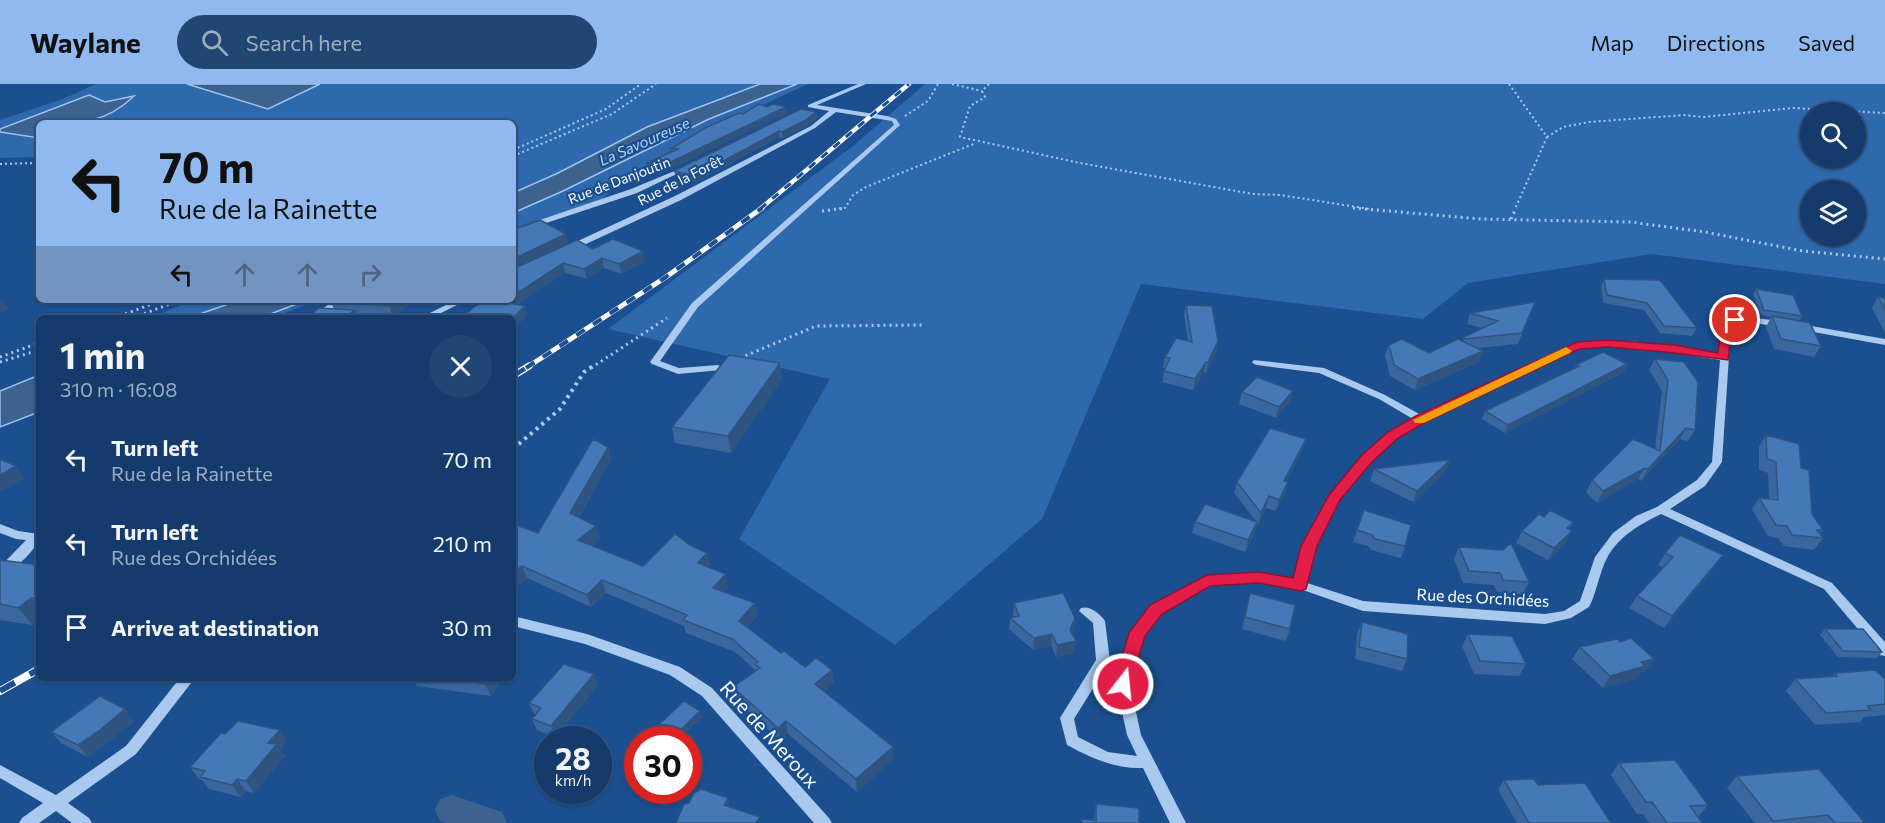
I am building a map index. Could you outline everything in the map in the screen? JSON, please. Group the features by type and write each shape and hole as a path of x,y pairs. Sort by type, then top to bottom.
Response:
{"street":[{"path":"803,110 862,84"},
{"path":"718,368 678,371 655,362 695,305 863,154 893,131 897,125 894,120 873,114 811,106"},
{"name":"Rue de la Forêt","path":"565,250 678,198 813,127 834,110"},
{"name":"Rue de Danjoutin","path":"516,231 634,191 691,165"},
{"path":"318,315 336,303"},
{"path":"430,315 456,303"},
{"name":"Rue des Orchidées","path":"1178,823 1134,735 1123,684 1137,633 1156,610 1207,580 1259,578 1301,585 1363,606 1545,619 1567,615 1585,604 1602,557 1617,536 1640,519 1661,510 1701,483 1717,462 1727,325 1735,320 1757,320 1885,342"},
{"path":"1301,585 1302,571 1309,546 1334,498 1366,459 1393,435 1421,419 1577,346 1608,344 1675,349 1724,358"},
{"path":"1257,362 1321,370 1382,397 1421,419"},
{"path":"1661,510 1828,586 1885,651"},
{"path":"0,528 16,536 36,537"},
{"path":"0,574 36,537"},
{"path":"1084,611 1099,621 1103,661 1067,718 1072,741 1098,755 1126,763 1146,762"},
{"name":"Rue de Meroux","path":"516,622 587,639 675,671 707,692 824,823"},
{"path":"27,823 131,750 186,681"},
{"path":"0,771 57,803 84,823"}],"path":[{"path":"516,149 606,109 641,84"},
{"path":"516,155 612,114 656,84"},
{"path":"894,120 920,108 938,84"},
{"path":"952,84 982,92 985,97 970,106 960,137 1253,194 1280,195 1354,208 1481,219 1630,222 1705,232 1803,251 1885,259"},
{"path":"982,92 989,84"},
{"path":"1509,84 1547,138"},
{"path":"1511,219 1547,138 1563,127 1589,122 1684,116 1704,117 1793,108 1885,113"},
{"path":"801,212 844,208 853,195 866,187 977,142"},
{"path":"0,164 36,163"},
{"path":"122,315 155,303"},
{"path":"141,315 172,303"},
{"path":"516,446 560,409 584,372 664,318 695,305"},
{"path":"718,368 816,326 922,325"},
{"path":"0,357 36,344"},
{"path":"0,362 36,351"}],"shaded area":[{"path":"96,84 808,84 695,137 624,178 601,200 516,227 516,120 36,120 36,157 0,158 0,120 63,99"},
{"path":"925,84 1885,84 1885,284 1652,254 1468,283 1423,319 1141,284 1042,519 895,645 739,539 830,379 608,329 853,146"},
{"path":"185,303 310,303 280,315 158,315"}],"water":[{"path":"187,84 320,84 268,109"},
{"name":"La Savoureuse","path":"760,84 797,84 709,119 516,212 516,192 558,173 647,127"},
{"path":"89,95 105,102 134,96 112,112 90,120 36,120 36,138 0,132 0,129"},
{"path":"231,303 299,303 268,315 197,315"},
{"path":"36,376 36,413 0,427 0,391"}],"building":[{"path":"759,104 767,107 773,104 786,107 660,167 647,163 678,149 672,148 705,128 739,113 743,114"},
{"path":"801,109 816,112 804,121 782,132 779,131 695,176 674,171"},
{"path":"540,220 566,234 516,258 516,229"},
{"path":"613,239 643,251 619,264 602,258 584,269 563,263 516,294 516,268 577,240 593,249"},
{"path":"1604,279 1660,280 1697,328 1664,326 1647,303 1607,295"},
{"path":"1756,289 1793,295 1802,316 1764,310"},
{"path":"1878,297 1885,298 1885,309"},
{"path":"1535,302 1522,333 1465,339 1464,337 1498,321 1470,313"},
{"path":"360,303 393,303 389,306"},
{"path":"479,303 510,303 525,306 516,315 465,315"},
{"path":"1186,305 1212,306 1218,341 1208,362 1195,379 1164,371 1170,358 1165,357 1176,338 1192,342"},
{"path":"319,308 355,310 348,315 311,315"},
{"path":"1772,316 1810,323 1821,346 1781,339"},
{"path":"1402,339 1429,353 1458,339 1483,351 1418,379 1394,365 1389,345"},
{"path":"1603,352 1627,364 1508,425 1485,411 1579,366 1576,365"},
{"path":"729,355 780,363 728,436 672,427"},
{"path":"1655,359 1684,362 1698,382 1695,430 1686,428 1648,469 1645,468 1603,491 1592,480 1633,439 1660,451 1668,380"},
{"path":"1257,377 1293,391 1279,407 1242,392"},
{"path":"1270,428 1306,439 1284,481 1288,482 1279,500 1269,496 1261,513 1237,482"},
{"path":"1766,435 1799,444 1801,468 1809,470 1812,514 1823,530 1817,530 1823,538 1792,535 1787,526 1776,525 1759,498 1778,500 1776,462 1767,459"},
{"path":"593,439 608,447 570,513 596,526 578,540 643,566 675,534 690,545 707,553 698,563 726,574 713,588 755,603 739,621 781,653 784,651 805,667 816,658 832,670 815,684 893,747 856,779 786,721 778,728 733,687 760,668 755,664 758,662 732,639 683,620 687,615 602,580 587,595 522,566 516,571 516,525 538,533"},
{"path":"0,459 16,466 0,475"},
{"path":"1450,460 1417,491 1374,469 1414,464"},
{"path":"1205,504 1257,522 1248,540 1195,522"},
{"path":"1364,510 1411,525 1405,546 1375,539 1372,535 1357,530"},
{"path":"1550,510 1573,522 1567,528 1572,531 1554,548 1522,531 1539,514 1544,517"},
{"path":"1680,535 1723,555 1672,616 1637,596 1673,557 1665,553"},
{"path":"1511,543 1529,582 1503,580 1500,573 1469,571 1459,547 1503,550"},
{"path":"0,560 36,565 36,598 31,598 18,608 0,604"},
{"path":"1063,593 1075,618 1070,630 1076,641 1057,645 1052,634 1034,638 1010,618 1019,616 1014,603"},
{"path":"1250,593 1295,605 1290,629 1245,617"},
{"path":"1362,622 1408,634 1407,659 1359,647"},
{"path":"1825,629 1863,629 1882,652 1843,651"},
{"path":"1468,634 1512,636 1526,664 1480,661"},
{"path":"1631,638 1654,659 1641,662 1645,666 1610,676 1580,647 1617,639 1620,642"},
{"path":"564,664 594,674 551,726 532,719 541,708 529,703"},
{"path":"1875,670 1885,679 1885,704 1867,706 1871,710 1826,713 1795,679 1837,676 1835,673"},
{"path":"464,681 487,681 485,684"},
{"path":"100,696 125,709 78,745 51,732"},
{"path":"684,701 700,711 684,726 657,726"},
{"path":"238,721 280,730 268,743 277,744 246,781 237,779 232,785 200,777 205,771 190,767 221,733 225,734"},
{"path":"1675,760 1708,805 1690,806 1702,823 1667,823 1652,802 1646,802 1619,763"},
{"path":"1819,769 1865,823 1835,823 1828,815 1773,821 1737,776"},
{"path":"1534,779 1538,785 1585,783 1611,823 1529,823 1504,780"},
{"path":"702,789 728,798 724,805 760,817 756,823 676,823 684,804 702,804"},
{"path":"1096,804 1139,808 1139,823 1082,823 1082,819 1096,821"}],"waterway":[{"path":"452,810 490,823"}],"railway":[{"path":"760,209 909,84"},
{"path":"526,368 666,277 762,208"},
{"path":"516,374 529,366"},
{"path":"0,691 36,671"}],"slow traffic":[{"path":"1419,420 1566,351"}],"route":[{"path":"1123,684 1137,633 1156,610 1207,580 1259,578 1301,585 1302,571 1309,546 1334,498 1366,459 1393,435 1421,419 1577,346 1608,344 1675,349 1724,358 1727,325 1735,320"}]}
